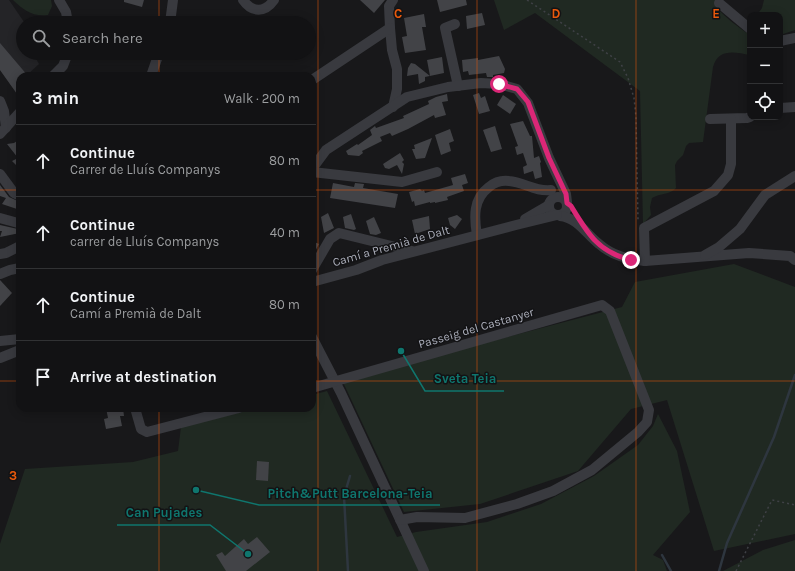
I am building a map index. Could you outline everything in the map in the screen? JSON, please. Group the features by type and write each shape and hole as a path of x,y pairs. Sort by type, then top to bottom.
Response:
{"street":[{"path":"59,0 67,16"},
{"path":"171,16 173,0"},
{"path":"243,0 253,9 261,11 274,0"},
{"path":"393,0 389,6 392,50 397,69 397,89 393,107"},
{"path":"719,3 747,26"},
{"path":"455,24 445,28 458,86"},
{"path":"316,77 390,28"},
{"path":"783,40 795,38"},
{"path":"63,72 65,60"},
{"path":"153,72 156,60"},
{"path":"57,72 63,66"},
{"path":"316,165 326,150 407,97 448,87 481,83 499,84 517,89 528,102 549,158 566,194 566,211 558,216"},
{"path":"0,101 4,111 3,131"},
{"path":"783,108 795,107"},
{"path":"710,119 747,116"},
{"path":"648,261 644,228 714,191 728,175 731,164 731,118"},
{"path":"3,131 16,120"},
{"path":"549,158 552,177 551,190 548,199 551,212 558,216 568,217 575,221 599,245 619,257 648,261 749,253 790,256 795,260"},
{"path":"316,171 402,182 437,172"},
{"path":"0,174 16,194"},
{"path":"701,257 719,247 740,229 765,195 795,176"},
{"path":"477,235 474,218 477,202 483,192 495,182 508,181 522,184 535,190 551,190"},
{"path":"550,204 553,199 559,197 565,200 571,206 588,233"},
{"name":"Camí a Premià de Dalt","path":"516,225 550,204"},
{"name":"Camí a Premià de Dalt","path":"316,281 356,270 382,260 516,225 558,216"},
{"path":"0,218 16,222"},
{"path":"316,263 330,239 339,234 414,252"},
{"path":"0,254 16,248"},
{"path":"0,274 16,269"},
{"name":"Passeig del Castanyer","path":"316,387 602,305 610,311 649,410 647,422 638,432 592,470 553,491 517,504 464,518 418,517 400,520"},
{"path":"0,341 16,339"},
{"path":"316,345 424,571"},
{"path":"0,358 16,352"},
{"path":"137,412 141,428 147,432 224,412"}],"path":[{"path":"528,0 620,62 628,78 634,98 636,117 638,224 644,228"},
{"path":"736,571 772,500 795,505"}],"shaded area":[{"path":"0,0 9,0 20,16 16,16 16,60 37,60 39,64 30,72 16,72 16,93 0,70"},
{"path":"13,0 51,0 52,6 48,15 37,15 25,10"},
{"path":"494,0 718,0 717,8 733,23 747,33 747,54 733,52 723,54 715,61 703,142 689,143 686,146 683,155 675,165 676,188 671,192 652,198 650,207 651,215 643,224 640,91 535,13 504,30"},
{"path":"764,0 795,0 795,30 783,34 783,12 759,12"},
{"path":"734,264 795,287 795,534 714,551 667,400 631,409 578,471 480,504 404,512 342,380 622,307 635,282"},
{"path":"327,391 397,537 416,532 487,522 541,504 594,476 638,445 653,426 658,414 677,451 690,512 653,555 663,560 667,571 0,571 0,544 25,469 133,462 178,451 181,427 242,412 316,412 316,394"},
{"path":"795,540 795,571 723,571 763,550"}],"building":[{"path":"124,0 144,0 142,7 124,2"},
{"path":"360,0 385,0 374,13"},
{"path":"437,0 466,0 467,5 440,12"},
{"path":"482,13 485,25 467,29 466,16"},
{"path":"424,14 426,27 422,27 426,50 405,53 402,37 407,36 404,18"},
{"path":"0,43 25,72 16,72 16,92 0,70"},
{"path":"499,56 505,69 504,73 493,75 493,77 487,77 486,73 469,75 468,71 463,72 462,60 478,58 478,60"},
{"path":"442,57 444,73 430,76 427,60"},
{"path":"411,63 415,64 430,76 425,77 425,81 419,84 418,74 407,76 408,68"},
{"path":"479,93 481,98 485,96 490,111 479,114 473,95"},
{"path":"447,94 448,101 442,102 446,115 435,118 434,115 392,136 390,133 380,137 382,141 362,151 363,153 359,156 348,155 346,151 372,135 370,130 375,126 376,128 404,118 403,116 429,104 428,101"},
{"path":"503,95 516,104 510,114 497,105"},
{"path":"523,121 530,136 532,136 534,158 539,156 541,162 542,177 535,179 533,171 524,174 523,167 527,165 523,153 517,155 515,147 518,146 510,124"},
{"path":"495,126 502,149 491,152 483,130"},
{"path":"450,129 454,141 449,143 451,151 441,155 435,135"},
{"path":"432,138 425,158 416,159 412,149 415,149 414,145"},
{"path":"16,142 16,155 7,144"},
{"path":"400,153 404,160 402,162 404,164 402,174 397,165 389,169 385,168 383,164"},
{"path":"16,159 16,165 12,161"},
{"path":"465,174 468,183 462,185 464,191 447,197 448,200 435,203 430,202 415,206 414,201 412,202 409,192 420,189 422,191 424,190 425,193 453,185 451,178"},
{"path":"333,183 354,187 355,183 364,184 363,188 398,194 395,208 330,198"},
{"path":"0,185 9,197 16,200 16,209 2,204 6,198 0,196"},
{"path":"328,213 334,228 324,233 321,217"},
{"path":"351,214 356,229 354,230 345,228 343,217"},
{"path":"457,215 462,219 455,229 450,225 448,218"},
{"path":"429,216 430,229 415,234 412,220"},
{"path":"374,217 381,233 376,235 370,234 366,221"},
{"path":"0,225 16,229 16,234 0,237 2,231 0,231"},
{"path":"316,243 319,244 316,250"},
{"path":"0,280 12,293 0,306"},
{"path":"107,412 124,412 124,416 120,416 122,426 106,429 104,419 108,418"},
{"path":"257,461 269,462 268,481 256,480"},
{"path":"257,537 270,552 246,571 226,571 216,555 222,552 225,556 244,539 248,544"}],"waterway":[{"path":"719,571 727,543 774,437 795,375"},
{"path":"348,571 344,496 350,476"},
{"path":"662,555 671,571"}],"place":[{"name":"Sveta Teia","path":"401,351"},
{"name":"Pitch&Putt Barcelona-Teia","path":"196,490"},
{"name":"Can Pujades","path":"248,554"}],"route":[{"path":"499,84 517,89 528,102 549,158 566,194 567,203 571,206 593,240 619,257 631,260"}]}
